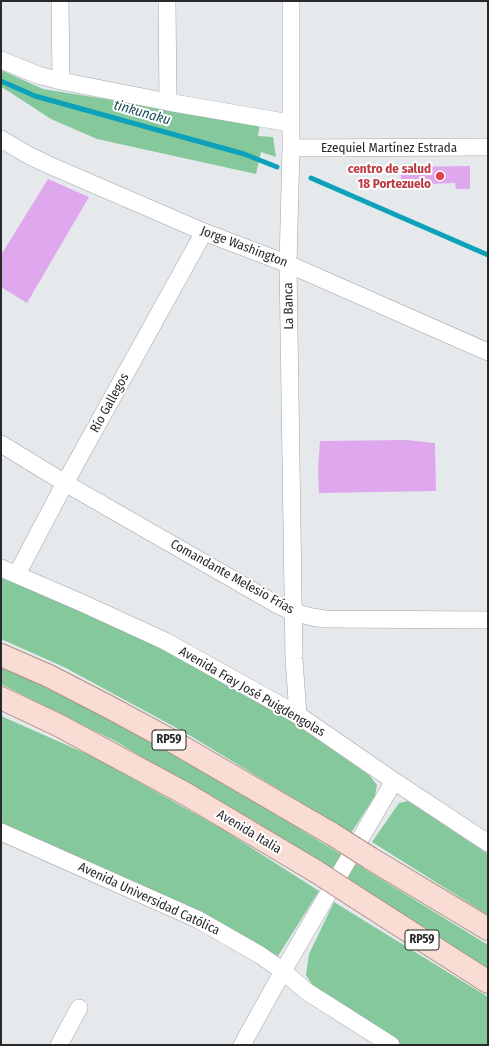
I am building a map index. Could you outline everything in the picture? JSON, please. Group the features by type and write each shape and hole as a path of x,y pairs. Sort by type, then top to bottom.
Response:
{"main road":[{"name":"RP59","path":"1,655 49,676 172,741 332,834 488,930"},
{"name":"Avenida Italia","path":"1,698 58,725 186,794 317,872 488,982"}],"street":[{"path":"60,1 61,82"},
{"path":"167,1 168,102"},
{"name":"La Banca","path":"291,1 291,148 288,264 294,659 298,715"},
{"path":"1,60 38,75 61,82 290,123"},
{"name":"Jorge Washington","path":"1,139 49,165 204,232 288,264 488,352"},
{"name":"Ezequiel Martínez Estrada","path":"291,148 488,147"},
{"name":"Río Gallegos","path":"17,574 65,483 204,232"},
{"name":"Comandante Melesio Frías","path":"1,444 65,483 276,604 294,612 325,619 488,620"},
{"name":"Avenida Fray José Puigdengolas","path":"1,568 165,641 298,715 394,781 488,842"},
{"path":"242,1045 394,781"},
{"name":"Avenida Universidad Católica","path":"1,832 197,919 260,955 284,971 306,991 391,1045"},
{"path":"59,1045 79,1008"}],"green space":[{"path":"1,70 43,89 260,124 258,136 273,137 276,157 261,152 256,174 97,139 51,119 1,87"},
{"path":"1,576 169,649 252,694 369,775 377,785 375,796 351,833 184,732 64,667 1,639"},
{"path":"1,663 178,754 488,945 488,968 274,836 117,742 1,684"},
{"path":"1,716 96,758 222,829 319,891 278,956 178,903 1,823"},
{"path":"408,801 488,854 488,915 372,842 399,803"},
{"path":"334,902 488,997 488,1045 400,1045 319,995 306,975 309,954"}],"building":[{"path":"470,166 470,189 456,189 455,183 401,185 401,167"},
{"path":"48,179 89,197 27,303 1,287 1,255"},
{"path":"406,440 435,443 436,491 319,493 318,469 320,441"}],"waterway":[{"name":"tinkunaku","path":"1,81 35,96 244,154 277,167"},
{"name":"tinkunaku","path":"311,178 488,255"}],"place":[{"name":"centro de salud 18 Portezuelo","path":"440,176"}]}
